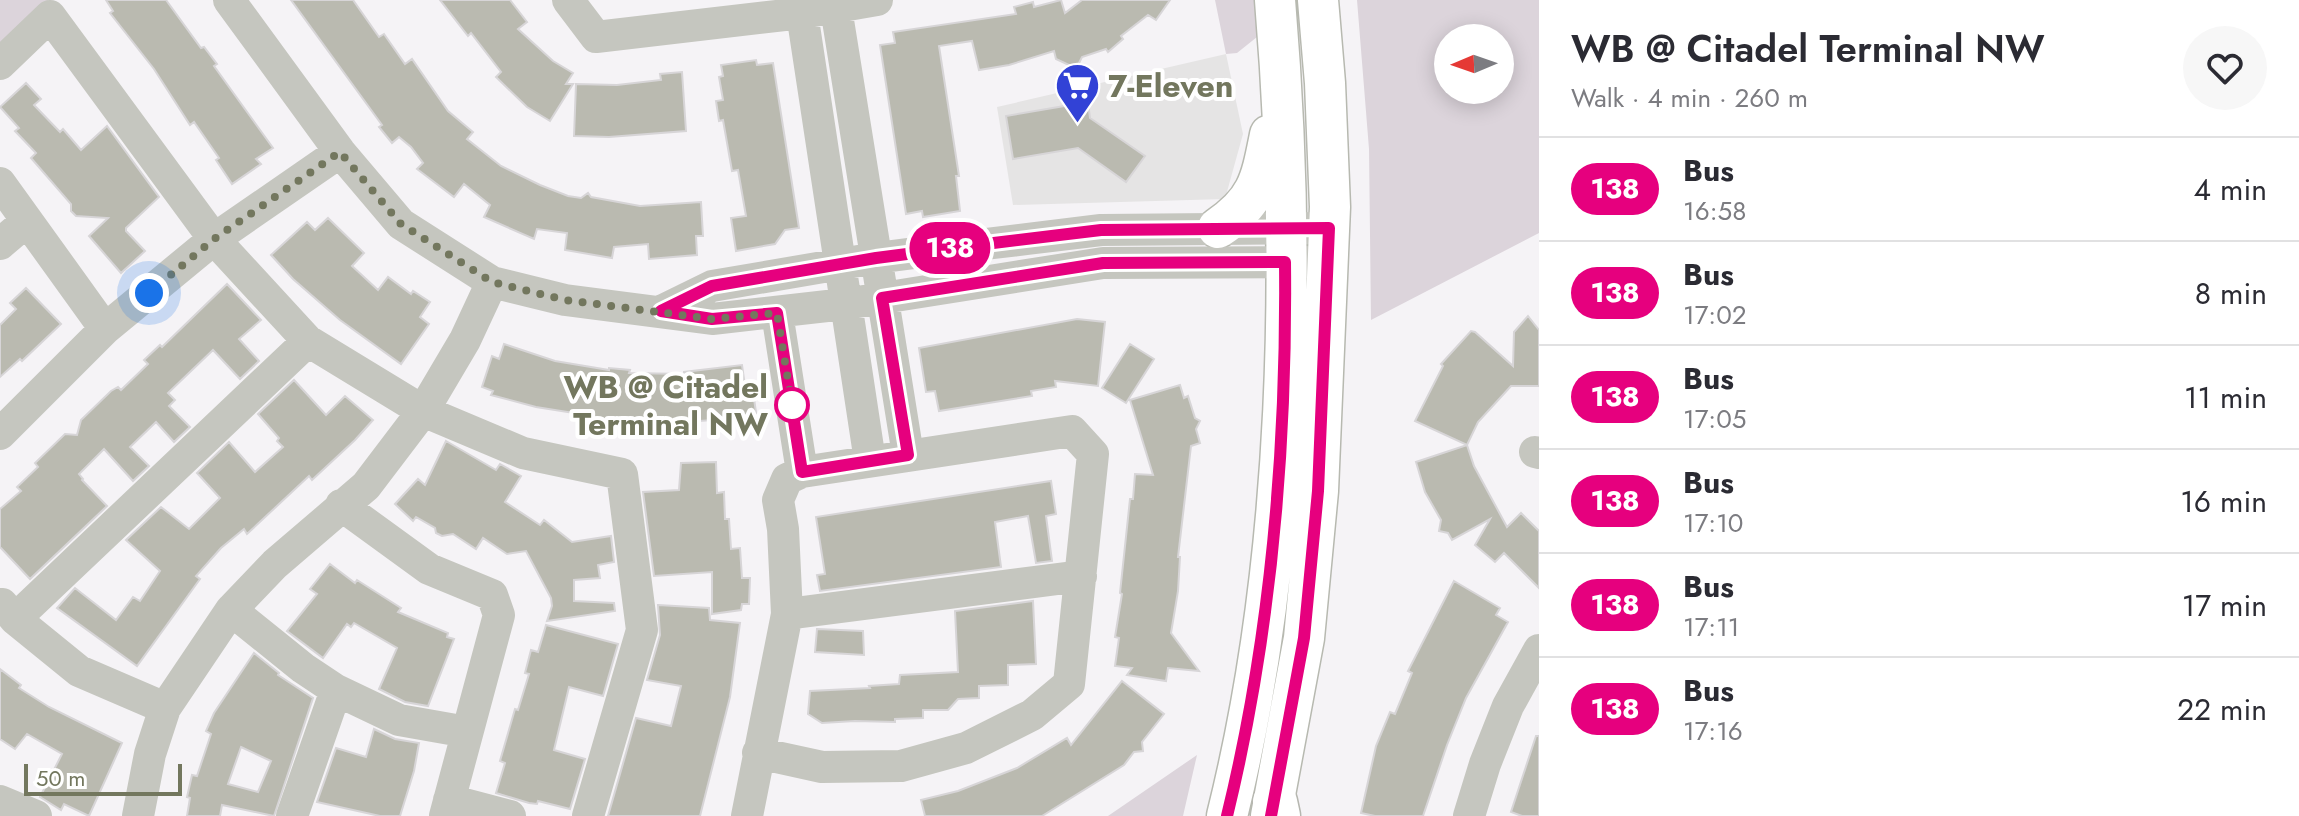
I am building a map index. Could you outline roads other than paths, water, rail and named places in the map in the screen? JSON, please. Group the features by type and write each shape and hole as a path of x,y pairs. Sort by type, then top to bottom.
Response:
{"main road":[{"path":"1227,816 1250,709 1272,544 1281,430 1286,245 1282,76 1275,0"},
{"path":"1274,811 1304,638 1318,491 1329,245 1325,83 1318,0"},
{"path":"1218,228 1240,211 1255,192 1282,76"}],"street":[{"path":"229,0 340,152 401,224 492,282 565,300 712,319 845,304 1103,263 1286,245 1329,245"},
{"path":"568,0 596,37 802,13 877,0"},
{"path":"836,8 908,455"},
{"path":"802,13 870,461"},
{"path":"0,64 50,16 214,239 308,341 423,411 523,453 622,474 642,630 588,816"},
{"path":"0,434 105,329 214,239 340,152"},
{"path":"0,183 105,329"},
{"path":"0,244 27,221"},
{"path":"661,311 712,286 876,258 1101,230 1218,228 1286,245"},
{"path":"138,816 150,754 165,708 231,610 275,564 366,486 423,411 465,340 492,282"},
{"path":"777,313 802,472"},
{"path":"165,708 79,671 7,610 308,341"},
{"path":"747,816 758,753 787,614 783,529 778,500 787,479 802,472 1072,431 1093,454 1069,684 1032,715 966,748 901,766 822,767 758,753"},
{"path":"341,505 429,569 492,595 499,615 447,808 510,816"},
{"path":"787,614 1081,576"},
{"path":"231,610 303,668 336,690 399,720 467,732"},
{"path":"1469,816 1508,706 1539,650"},
{"path":"292,816 336,690"},
{"path":"0,801 36,816"}],"place":[{"name":"7-Eleven","path":"1077,125"},
{"name":"WB @ Citadel Terminal NW","path":"792,405"}]}
